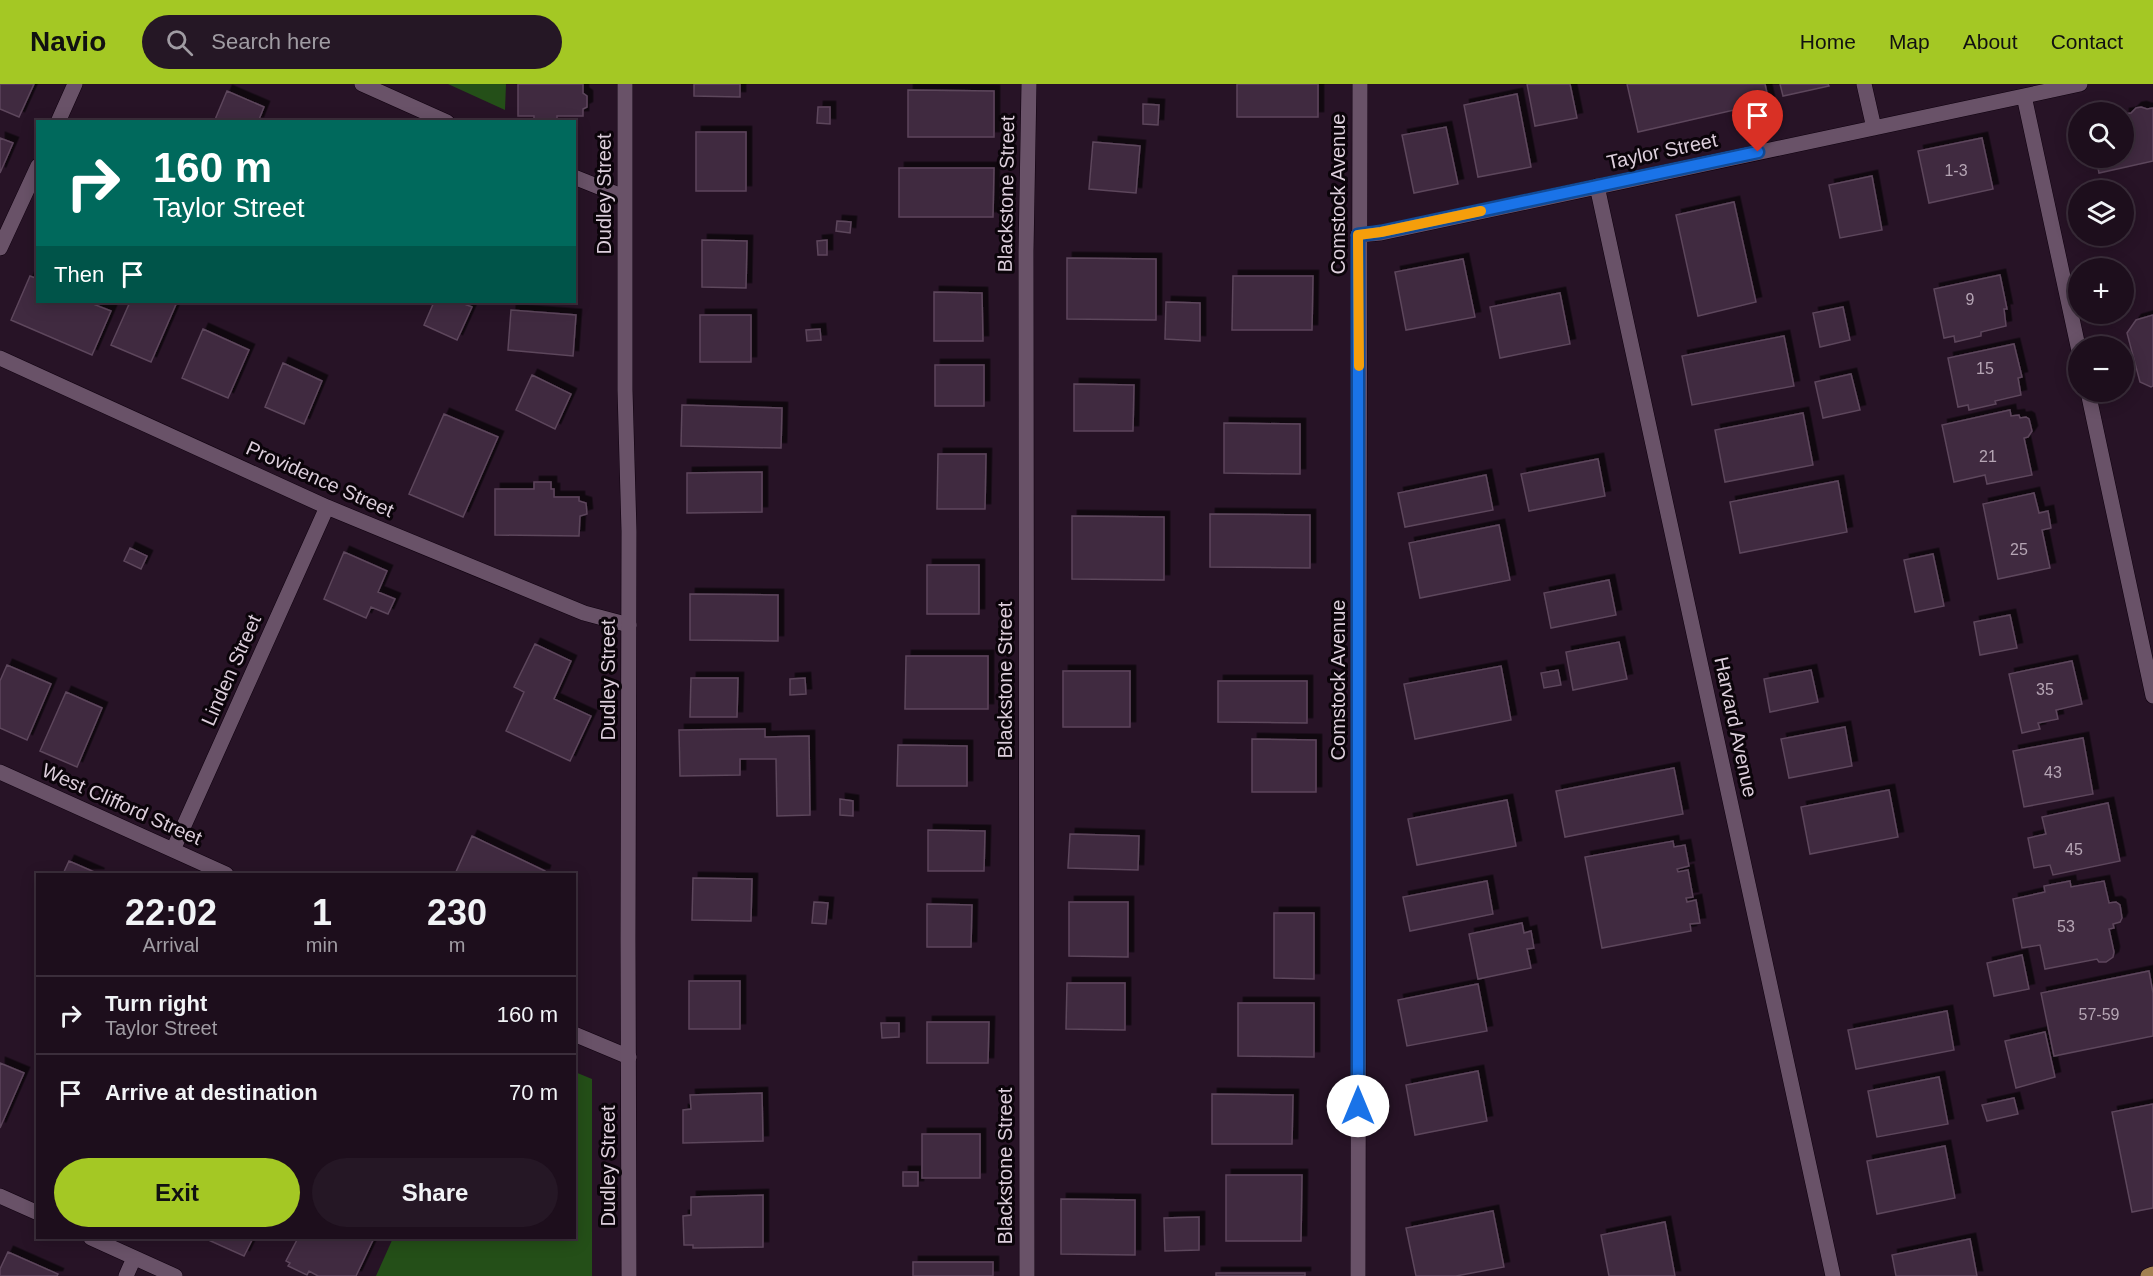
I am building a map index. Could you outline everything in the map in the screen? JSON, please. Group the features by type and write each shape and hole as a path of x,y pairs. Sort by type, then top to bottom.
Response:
{"main road":[{"path":"2148,1276 2153,1274"}],"street":[{"path":"59,120 75,84"},
{"path":"362,84 443,120"},
{"name":"Dudley Street","path":"625,84 625,390 630,531 629,1276"},
{"name":"Blackstone Street","path":"1027,1276 1026,251 1029,84"},
{"name":"Comstock Avenue","path":"1358,1276 1360,84"},
{"path":"1864,84 1874,128"},
{"name":"Taylor Street","path":"1358,235 2080,84"},
{"path":"2024,96 2076,336"},
{"path":"0,248 36,170"},
{"path":"576,178 624,197"},
{"name":"Harvard Avenue","path":"1597,186 1833,1276"},
{"name":"Providence Street","path":"0,358 327,507 584,613 629,625"},
{"path":"2090,402 2153,696"},
{"name":"Linden Street","path":"173,850 327,507"},
{"name":"West Clifford Street","path":"0,772 224,873"},
{"path":"576,1035 629,1057"},
{"path":"0,1196 36,1212"},
{"path":"93,1239 175,1276"},
{"path":"126,1276 134,1258"}],"green space":[{"path":"448,84 506,84 505,110"},
{"path":"576,1072 592,1079 592,1276 376,1276 393,1239 576,1239"}],"building":[{"path":"0,84 34,84 19,117 0,109"},
{"path":"518,84 583,84 583,93 587,96 587,107 583,109 583,116 534,119 534,116 518,116"},
{"path":"694,84 740,84 740,97 694,96"},
{"path":"1237,84 1318,84 1318,117 1237,117"},
{"path":"1527,84 1570,84 1577,118 1535,126"},
{"path":"1627,84 1765,84 1769,102 1638,132"},
{"path":"1780,84 1828,84 1829,86 1783,96"},
{"path":"908,90 994,91 994,137 908,137"},
{"path":"227,91 264,107 259,120 215,120"},
{"path":"1517,94 1531,167 1478,177 1464,105"},
{"path":"1143,104 1159,105 1158,125 1143,124"},
{"path":"818,107 830,107 830,124 817,123"},
{"path":"2153,108 2153,161 2134,165 2134,110"},
{"path":"1446,127 1458,184 1414,193 1402,135"},
{"path":"696,132 746,132 746,191 696,191"},
{"path":"0,138 13,143 0,173"},
{"path":"1982,138 1993,189 1929,203 1918,151"},
{"path":"1093,142 1140,146 1136,193 1089,189"},
{"path":"899,168 994,168 993,217 899,217"},
{"path":"2098,168 2122,168 2099,173"},
{"path":"1872,176 1882,230 1840,238 1829,185"},
{"path":"1734,202 1756,302 1698,316 1676,215"},
{"path":"837,221 851,222 850,233 836,231"},
{"path":"702,240 747,241 746,288 702,287"},
{"path":"827,240 827,255 818,255 817,241"},
{"path":"1067,258 1156,259 1156,320 1067,319"},
{"path":"1463,259 1475,317 1406,330 1395,272"},
{"path":"2000,275 2007,309 2004,309 2006,326 1981,332 1981,336 1955,342 1954,336 1944,338 1934,289"},
{"path":"30,276 36,278 36,303 91,303 111,311 92,355 11,320"},
{"path":"1233,276 1313,276 1312,330 1232,330"},
{"path":"934,292 982,293 983,341 934,341"},
{"path":"1560,293 1570,344 1500,358 1490,307"},
{"path":"1166,302 1200,303 1200,341 1165,339"},
{"path":"130,303 177,303 151,362 111,345"},
{"path":"434,303 462,303 472,307 457,340 424,325"},
{"path":"1843,307 1850,340 1820,347 1813,313"},
{"path":"511,310 576,315 573,356 508,350"},
{"path":"700,315 751,315 751,362 700,362"},
{"path":"2153,315 2153,386 2151,387 2140,382 2134,359 2134,336 2128,336 2127,333 2136,320"},
{"path":"203,329 249,350 228,398 182,378"},
{"path":"820,329 821,340 807,341 806,330"},
{"path":"1784,336 1794,386 1692,405 1682,356"},
{"path":"2014,344 2022,377 2018,378 2021,395 1969,410 1968,405 1958,407 1948,358"},
{"path":"283,363 322,381 304,424 265,407"},
{"path":"935,365 984,365 984,406 935,406"},
{"path":"1851,374 1860,410 1823,418 1815,382"},
{"path":"532,375 571,394 555,429 516,410"},
{"path":"1074,384 1134,385 1133,431 1074,431"},
{"path":"682,405 782,408 781,448 681,446"},
{"path":"2010,410 2011,416 2019,415 2020,418 2029,419 2032,431 2028,437 2024,438 2032,475 1987,484 1985,475 1954,482 1942,425"},
{"path":"1803,413 1813,465 1725,482 1715,430"},
{"path":"444,414 498,437 463,517 409,494"},
{"path":"1224,423 1300,424 1300,474 1224,473"},
{"path":"938,454 986,454 985,509 937,509"},
{"path":"1598,459 1605,496 1529,511 1521,474"},
{"path":"762,472 762,512 687,513 687,473"},
{"path":"1486,475 1493,510 1405,527 1398,493"},
{"path":"1838,481 1847,532 1740,553 1730,502"},
{"path":"534,482 551,482 554,497 579,497 579,501 586,503 587,514 580,516 579,536 495,535 495,489 534,489"},
{"path":"2034,493 2039,513 2048,511 2051,528 2042,530 2050,568 1998,579 1983,504"},
{"path":"1210,514 1310,515 1310,568 1210,567"},
{"path":"1072,516 1164,517 1164,580 1072,579"},
{"path":"1499,525 1510,580 1420,598 1409,543"},
{"path":"130,548 147,556 141,569 124,561"},
{"path":"344,552 387,571 378,592 395,599 388,614 371,607 366,618 324,599"},
{"path":"1933,554 1944,606 1915,612 1904,560"},
{"path":"927,565 979,565 979,614 927,614"},
{"path":"1609,580 1616,615 1551,628 1544,593"},
{"path":"690,594 778,595 778,641 690,640"},
{"path":"2010,615 2017,648 1980,655 1974,622"},
{"path":"1619,642 1627,679 1573,690 1566,652"},
{"path":"535,644 571,661 554,699 591,716 570,761 506,731 524,692 514,687"},
{"path":"906,656 988,656 988,709 905,709"},
{"path":"2072,661 2082,704 2056,710 2058,719 2038,723 2040,729 2022,733 2009,674"},
{"path":"7,665 51,684 27,740 0,728 0,681"},
{"path":"1501,666 1511,720 1415,739 1404,684"},
{"path":"1558,670 1561,685 1544,688 1541,673"},
{"path":"1811,670 1818,702 1770,712 1764,679"},
{"path":"1063,671 1130,671 1130,727 1063,727"},
{"path":"691,678 738,678 737,717 690,717"},
{"path":"805,678 806,694 790,695 790,679"},
{"path":"1218,681 1307,681 1307,723 1218,722"},
{"path":"66,692 102,708 77,767 40,751"},
{"path":"1845,727 1852,766 1789,778 1781,739"},
{"path":"765,729 765,737 809,736 810,815 777,816 776,759 740,759 740,775 680,776 679,730"},
{"path":"2083,738 2093,794 2024,807 2013,751"},
{"path":"1252,739 1316,740 1316,792 1252,792"},
{"path":"898,745 967,746 967,786 897,786"},
{"path":"1674,768 1683,814 1565,837 1556,791"},
{"path":"1889,790 1898,837 1810,854 1801,807"},
{"path":"840,799 853,801 853,816 840,815"},
{"path":"1507,800 1516,846 1417,865 1408,819"},
{"path":"2108,803 2120,861 2053,875 2050,865 2034,868 2028,838 2046,834 2042,817"},
{"path":"928,830 985,831 984,871 928,871"},
{"path":"1070,834 1139,836 1138,870 1068,868"},
{"path":"472,836 545,871 544,873 455,873"},
{"path":"1673,841 1674,847 1685,845 1689,866 1677,869 1678,872 1688,870 1693,897 1686,898 1687,902 1696,900 1700,923 1690,924 1691,931 1602,948 1585,857"},
{"path":"69,861 97,873 63,873"},
{"path":"693,878 752,879 751,921 692,920"},
{"path":"1487,881 1493,914 1410,931 1403,897"},
{"path":"2070,881 2071,887 2104,881 2109,903 2116,902 2120,905 2122,918 2120,922 2113,924 2114,928 2109,929 2113,957 2106,962 2099,962 2097,959 2045,969 2040,945 2022,948 2013,899 2045,892 2044,886"},
{"path":"814,902 828,903 826,924 812,923"},
{"path":"1069,902 1128,902 1128,957 1069,956"},
{"path":"927,904 972,905 971,947 927,947"},
{"path":"1274,913 1314,913 1314,979 1274,978"},
{"path":"1522,923 1524,933 1531,931 1534,948 1527,949 1531,968 1478,979 1469,934"},
{"path":"2022,955 2029,989 1994,996 1987,963"},
{"path":"2149,971 2153,993 2153,1036 2054,1056 2041,993"},
{"path":"689,981 740,981 740,1029 689,1029"},
{"path":"1067,983 1125,983 1125,1030 1066,1029"},
{"path":"1478,984 1487,1031 1407,1046 1398,1000"},
{"path":"1238,1003 1314,1003 1314,1057 1238,1056"},
{"path":"1947,1011 1954,1050 1856,1069 1848,1030"},
{"path":"927,1022 989,1022 988,1063 927,1063"},
{"path":"881,1023 899,1023 899,1037 882,1038"},
{"path":"2045,1032 2055,1077 2016,1088 2005,1041"},
{"path":"0,1063 24,1073 0,1128"},
{"path":"1478,1071 1487,1121 1415,1135 1406,1085"},
{"path":"1939,1077 1948,1124 1877,1137 1868,1091"},
{"path":"762,1093 763,1141 683,1143 683,1110 691,1109 690,1095"},
{"path":"1212,1094 1293,1095 1292,1144 1212,1144"},
{"path":"2014,1098 2018,1114 1987,1121 1982,1105"},
{"path":"2153,1104 2153,1208 2132,1212 2112,1112"},
{"path":"922,1134 980,1134 980,1178 922,1178"},
{"path":"1945,1146 1955,1198 1877,1214 1867,1161"},
{"path":"903,1172 918,1172 918,1186 903,1186"},
{"path":"1226,1175 1302,1175 1301,1241 1226,1241"},
{"path":"763,1195 763,1247 693,1248 693,1245 684,1245 683,1216 691,1215 691,1197"},
{"path":"1061,1199 1135,1200 1135,1255 1061,1254"},
{"path":"1493,1211 1504,1267 1456,1276 1416,1276 1406,1228"},
{"path":"1199,1217 1199,1250 1165,1251 1164,1218"},
{"path":"1665,1222 1675,1276 1609,1276 1601,1235"},
{"path":"206,1239 252,1239 244,1256"},
{"path":"297,1239 374,1239 356,1276 318,1276 309,1271 307,1275 288,1266 290,1263 286,1261"},
{"path":"1970,1239 1977,1276 1896,1276 1892,1255"},
{"path":"8,1252 58,1274 57,1276 0,1276 0,1269"},
{"path":"913,1262 993,1262 993,1276 913,1276"},
{"path":"1216,1273 1305,1273 1305,1276 1216,1276"}],"slow traffic":[{"path":"1359,366 1358,235 1481,211"}],"route":[{"path":"1358,1106 1358,235 1758,152"}]}
